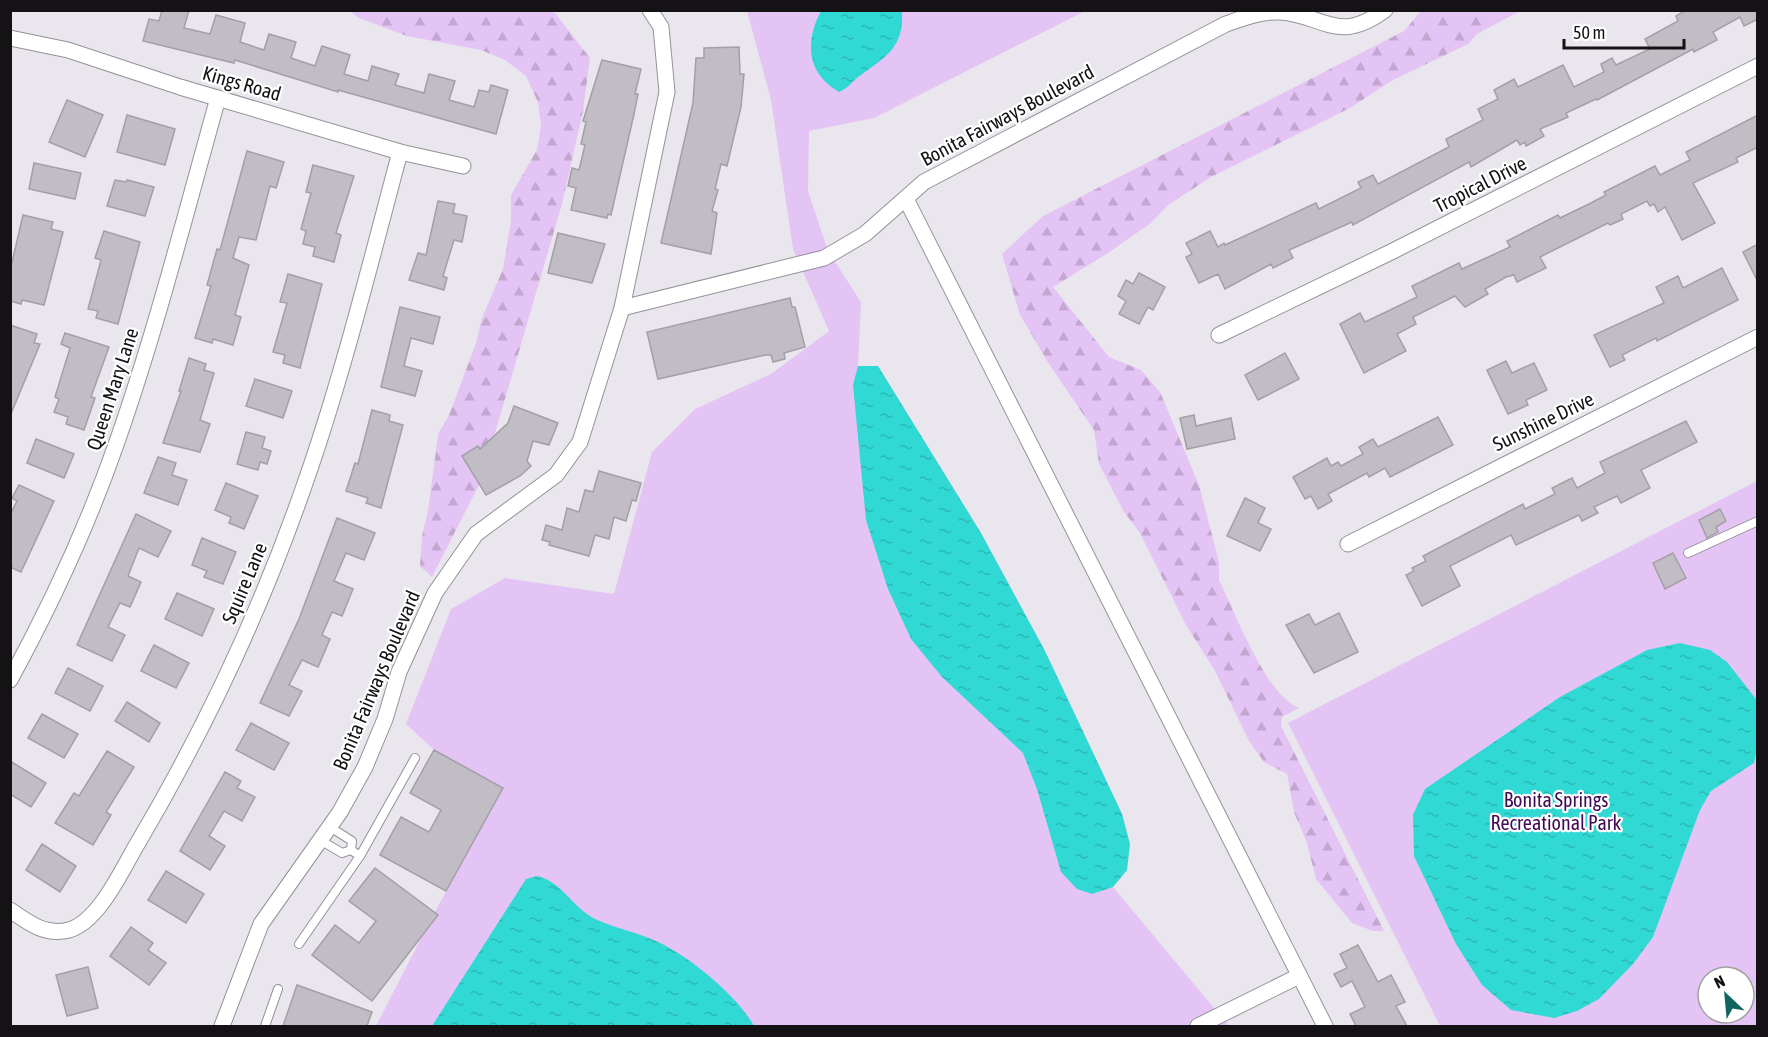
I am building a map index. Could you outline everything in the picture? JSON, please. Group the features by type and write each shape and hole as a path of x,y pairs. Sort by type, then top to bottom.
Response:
{"street":[{"name":"Bonita Fairways Boulevard","path":"222,1026 261,924 330,827 365,767 385,719 399,672 435,592 476,534 556,475 580,442 622,308 667,92 661,27 651,10"},
{"name":"Bonita Fairways Boulevard","path":"622,308 824,258 865,234 924,182 1226,24 1256,14 1281,12 1338,29 1369,22 1384,10"},
{"path":"10,29 11,39"},
{"name":"Kings Road","path":"11,39 88,56 218,98 400,152 463,166"},
{"name":"Tropical Drive","path":"1219,335 1390,252 1758,66"},
{"name":"Queen Mary Lane","path":"10,680 39,627 83,532 118,440 154,328 218,98"},
{"name":"Squire Lane","path":"10,910 33,926 51,932 70,930 86,921 109,892 206,719 248,631 304,488 400,152"},
{"path":"906,199 1325,1026"},
{"name":"Sunshine Drive","path":"1348,544 1758,337"},
{"path":"1198,1026 1299,976"}],"lane":[{"path":"1688,553 1758,521"},
{"path":"299,944 360,856 415,758"},
{"path":"330,827 352,841 351,850"},
{"path":"320,840 342,853 351,850"},
{"path":"351,850 360,856"},
{"path":"265,1026 278,988"}],"green space":[{"path":"1422,10 1520,11 1477,34 1468,44 1393,80 1350,108 1211,177 1168,205 1151,223 1108,253 1053,287 1109,357 1141,370 1160,392 1199,485 1219,562 1219,580 1263,671 1287,700 1299,708 1282,717 1281,726 1384,931 1373,931 1352,923 1316,879 1307,843 1294,812 1287,774 1264,762 1249,741 1215,671 1186,625 1140,533 1124,512 1099,464 1094,430 1049,364 1020,315 1002,254 1043,216 1404,31"},
{"path":"350,11 547,11 555,13 590,58 583,111 562,204 481,481 432,577 420,566 422,536 428,511 438,435 450,413 476,343 482,318 503,269 511,220 511,195 537,150 541,126 538,102 526,76 505,60 481,50 407,36 359,18"},
{"path":"747,11 1085,11 874,118 809,131 808,191 828,251 861,302 858,366 878,366 981,533 1045,651 1122,814 1130,844 1127,870 1113,887 1229,1026 376,1026 432,917 503,788 434,750 406,724 451,609 505,578 614,594 652,452 695,409 771,374 829,331 793,249 771,100"},
{"name":"Bonita Springs Recreational Park","path":"1757,481 1757,1026 1440,1026 1288,723"}],"water":[{"path":"821,11 902,11 900,34 892,49 879,62 839,92 820,76 812,56 812,34"},
{"path":"858,366 878,366 981,533 1045,651 1122,814 1130,844 1127,870 1113,887 1092,894 1077,889 1061,872 1037,789 1023,753 942,677 911,639 888,589 866,520 853,385"},
{"path":"1680,643 1710,650 1727,662 1756,699 1758,744 1754,763 1711,791 1700,810 1653,937 1633,964 1599,999 1577,1011 1554,1018 1511,1010 1482,985 1456,944 1414,856 1413,815 1425,789 1560,697 1647,650"},
{"path":"537,876 552,882 593,918 651,939 694,964 736,1001 754,1026 432,1026 526,879"}],"building":[{"path":"162,10 189,10 184,28 210,34 216,15 245,23 240,42 264,50 269,34 296,42 291,58 315,66 322,46 350,55 344,74 368,81 372,66 399,74 395,85 424,93 429,74 455,81 449,100 474,107 479,90 489,92 491,85 508,90 496,134 338,90 338,92 235,60 234,63 143,41 149,19 159,21"},
{"path":"1686,10 1758,10 1758,19 1744,26 1740,17 1713,32 1717,40 1694,52 1693,49 1597,100 1566,113 1568,117 1540,129 1544,136 1526,146 1525,142 1520,145 1517,140 1471,167 1469,162 1353,225 1352,222 1289,250 1293,258 1273,268 1271,264 1225,289 1218,274 1199,283 1186,257 1192,254 1186,243 1210,231 1218,247 1224,243 1225,245 1316,203 1319,209 1361,188 1358,182 1373,175 1378,184 1449,147 1446,139 1483,120 1478,109 1498,99 1494,90 1514,79 1518,87 1563,65 1574,87 1604,72 1601,64 1612,58 1616,65 1650,49 1645,39 1678,21 1676,16"},
{"path":"739,47 740,74 744,74 741,107 727,166 721,164 715,189 718,190 712,211 717,213 711,254 661,243 693,103 696,58 704,58 704,48"},
{"path":"602,60 641,69 635,94 638,94 634,114 611,215 608,214 607,218 571,210 576,188 568,186 572,168 579,170 585,145 581,144 586,122 583,121"},
{"path":"67,100 103,115 85,157 49,142"},
{"path":"127,115 175,129 165,165 117,152"},
{"path":"1758,115 1758,147 1736,158 1738,162 1693,183 1715,223 1682,240 1665,207 1658,212 1654,204 1650,206 1647,201 1621,214 1623,219 1610,225 1608,223 1540,257 1546,268 1517,282 1514,275 1506,277 1485,289 1488,294 1465,307 1455,296 1413,317 1416,324 1397,334 1406,351 1364,373 1340,324 1360,313 1365,322 1417,297 1412,286 1459,263 1462,269 1510,247 1507,241 1558,215 1560,218 1589,204 1606,195 1604,192 1655,166 1660,175 1690,160 1686,152"},
{"path":"247,151 284,162 276,188 270,186 256,240 239,237 233,258 249,265 235,315 241,317 233,345 213,339 212,343 195,338 211,286 207,285 217,249 220,250"},
{"path":"34,163 81,173 75,199 29,189"},
{"path":"313,165 354,176 336,233 341,235 334,262 313,256 315,247 303,244 306,231 301,229 311,193 306,192"},
{"path":"115,180 126,182 127,180 154,187 145,216 107,206"},
{"path":"438,201 455,204 453,213 467,216 462,242 454,240 443,276 447,278 444,290 409,280 418,253 426,255"},
{"path":"23,215 53,222 51,229 63,232 44,305 22,300 21,304 10,301 10,271"},
{"path":"104,231 140,242 118,324 96,318 98,311 88,309 101,260 95,258"},
{"path":"558,233 605,244 592,283 548,273"},
{"path":"1758,244 1758,282 1743,252"},
{"path":"1722,268 1738,300 1657,341 1656,338 1622,355 1625,360 1610,367 1594,335 1664,303 1656,287 1678,276 1683,288"},
{"path":"1139,273 1165,287 1153,310 1148,307 1139,324 1119,314 1126,301 1118,296 1126,280 1133,284"},
{"path":"288,274 322,284 300,368 283,363 285,355 273,352 287,303 280,302"},
{"path":"790,298 792,307 795,307 805,347 784,353 785,359 773,362 771,355 765,355 658,379 647,332"},
{"path":"400,307 440,317 433,344 411,338 404,366 422,371 415,396 381,387"},
{"path":"10,325 37,334 34,343 40,344 10,416"},
{"path":"65,333 109,347 91,397 95,398 84,430 66,424 68,417 54,412 59,399 55,397 70,348 61,344"},
{"path":"1285,353 1299,379 1258,400 1245,375"},
{"path":"189,358 206,364 204,370 214,373 200,420 210,424 200,452 163,443 181,391 179,391"},
{"path":"1506,361 1512,373 1534,363 1547,390 1526,400 1528,405 1508,414 1487,370"},
{"path":"255,379 292,391 283,418 246,406"},
{"path":"514,406 558,423 549,445 533,441 527,461 531,466 520,476 486,495 462,456 478,446 480,449 508,423"},
{"path":"372,410 390,415 389,421 403,425 381,508 366,503 368,498 346,491 355,463 358,464"},
{"path":"1194,415 1196,426 1231,418 1235,439 1187,449 1180,418"},
{"path":"1438,417 1453,445 1390,477 1385,468 1369,477 1367,473 1328,494 1332,501 1318,509 1311,496 1305,499 1293,477 1327,458 1331,466 1338,462 1341,466 1363,454 1359,447 1373,439 1378,447"},
{"path":"1686,421 1697,442 1641,470 1650,488 1621,503 1617,496 1594,507 1598,513 1582,521 1579,515 1516,545 1511,535 1450,566 1460,586 1422,606 1406,575 1414,571 1412,568 1426,561 1423,556 1523,504 1525,509 1555,494 1552,488 1572,478 1577,488 1605,473 1600,462"},
{"path":"246,432 265,437 262,448 271,451 267,464 260,462 258,470 237,464"},
{"path":"36,439 74,454 64,478 27,463"},
{"path":"158,457 176,463 172,475 187,480 178,505 144,493"},
{"path":"599,471 641,483 636,501 632,500 626,521 614,517 609,539 595,535 589,556 549,545 550,542 542,540 546,525 562,530 567,508 579,512 585,490 593,492"},
{"path":"226,483 258,496 244,529 229,523 231,517 215,510"},
{"path":"19,485 54,501 21,572 10,567 10,515 17,501 12,498"},
{"path":"1245,498 1265,508 1258,523 1271,529 1260,551 1227,536"},
{"path":"1720,509 1726,521 1716,527 1718,532 1707,538 1699,520"},
{"path":"136,514 171,531 158,557 139,548 128,576 141,582 130,607 120,603 108,627 125,635 112,661 77,645"},
{"path":"337,518 375,533 364,560 346,553 334,581 353,589 342,616 332,612 322,635 330,639 318,667 302,660 289,685 302,691 289,716 260,703 299,619"},
{"path":"202,538 236,552 223,584 204,577 207,571 192,565"},
{"path":"1673,553 1686,578 1665,589 1653,563"},
{"path":"177,593 214,609 202,636 165,619"},
{"path":"1339,613 1358,652 1314,673 1286,625 1309,614 1315,625"},
{"path":"154,645 189,663 176,688 141,671"},
{"path":"68,668 103,686 90,711 55,693"},
{"path":"127,702 160,723 149,742 115,721"},
{"path":"42,714 78,734 64,758 28,738"},
{"path":"251,723 289,743 274,770 236,750"},
{"path":"434,750 503,788 446,891 380,855 401,817 429,832 441,810 410,793"},
{"path":"107,751 134,767 106,812 111,815 93,845 55,823 74,793 79,796"},
{"path":"10,761 46,783 31,807 10,794"},
{"path":"225,772 241,781 237,788 255,797 242,821 224,811 209,836 225,846 210,870 180,851"},
{"path":"42,844 76,866 60,892 26,870"},
{"path":"375,868 438,915 372,1001 312,955 335,925 359,943 376,921 349,901"},
{"path":"166,871 204,894 186,923 148,900"},
{"path":"131,927 153,943 148,950 166,963 149,985 110,956"},
{"path":"1358,945 1378,982 1391,975 1405,1002 1396,1006 1407,1026 1356,1026 1350,1014 1365,1007 1352,981 1341,987 1334,974 1347,968 1340,954"},
{"path":"88,967 98,1008 67,1016 56,975"},
{"path":"297,985 372,1012 367,1026 283,1026"}]}
